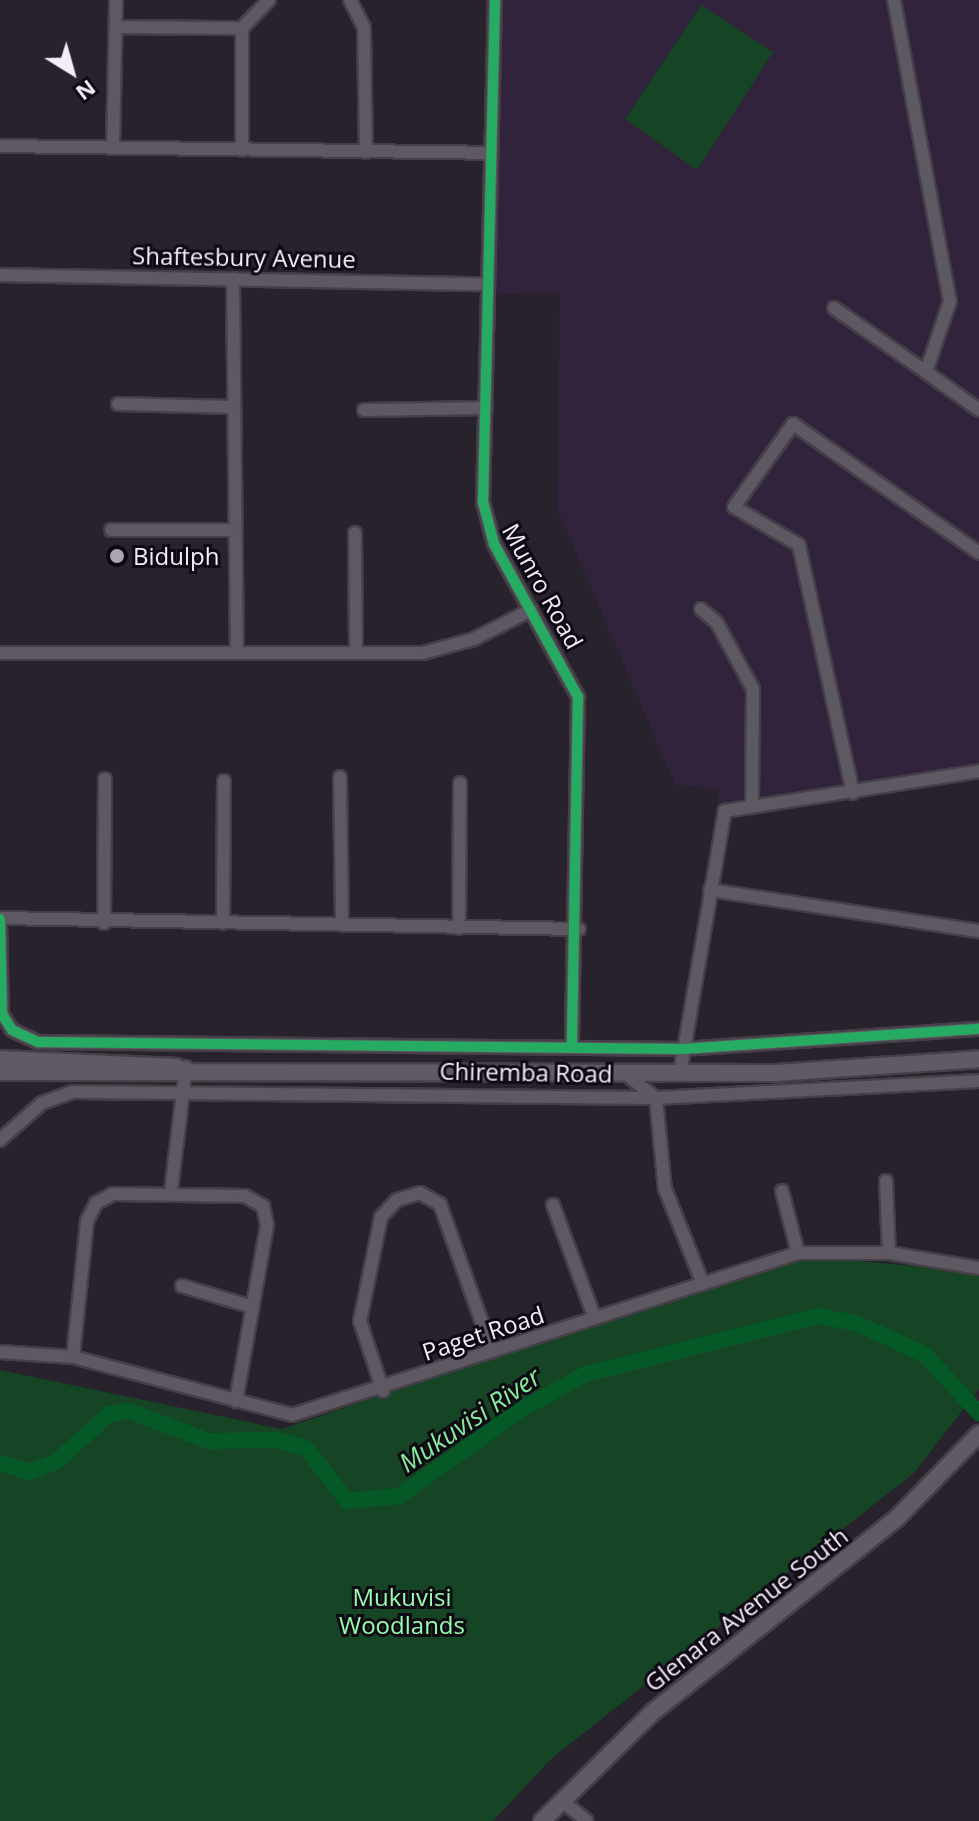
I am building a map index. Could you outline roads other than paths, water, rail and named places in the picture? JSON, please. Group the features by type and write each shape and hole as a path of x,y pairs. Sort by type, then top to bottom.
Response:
{"main road":[{"path":"0,1050 8,1059"},
{"name":"Chiremba Road","path":"8,1059 182,1067 626,1074 979,1059"},
{"name":"Chiremba Road","path":"0,1072 158,1074 182,1067"},
{"name":"Glenara Avenue South","path":"542,1821 653,1712 898,1517 978,1434"}],"street":[{"path":"113,148 116,0"},
{"path":"242,150 242,28 269,0"},
{"path":"350,0 364,28 366,152"},
{"name":"Munro Road","path":"495,0 489,153 486,523 578,697 579,929 572,1045"},
{"path":"894,0 950,301 926,372"},
{"path":"117,27 242,28"},
{"path":"0,146 489,153"},
{"name":"Shaftesbury Avenue","path":"0,275 487,284"},
{"path":"233,279 233,530 237,653"},
{"path":"834,308 979,410"},
{"path":"118,404 232,407"},
{"path":"364,410 486,408"},
{"path":"853,793 799,545 734,507 793,424 979,553"},
{"path":"111,530 233,530"},
{"path":"355,533 356,653"},
{"path":"701,609 717,623 753,689 752,803"},
{"path":"0,653 435,652 531,610"},
{"path":"680,1073 722,815 752,803 853,793 979,771"},
{"path":"340,777 342,925"},
{"path":"104,923 105,779"},
{"path":"223,923 224,781"},
{"path":"459,928 460,783"},
{"path":"710,890 979,931"},
{"path":"579,929 0,919 2,1014 12,1030 38,1042 392,1047 572,1045 682,1049 979,1029"},
{"path":"171,1191 182,1067 178,1044"},
{"path":"379,1094 392,1047"},
{"path":"626,1074 656,1098 665,1189 703,1284"},
{"name":"Chiremba Road","path":"0,1140 35,1108 72,1092 656,1098 979,1081"},
{"path":"886,1181 889,1253"},
{"path":"73,1357 91,1211 113,1194 171,1191 245,1196 263,1206 267,1225 236,1401"},
{"path":"782,1191 798,1253"},
{"path":"383,1391 360,1321 381,1217 397,1200 420,1193 440,1204 492,1351"},
{"path":"553,1205 595,1319"},
{"name":"Paget Road","path":"0,1352 73,1357 292,1415 383,1391 492,1351 798,1253 889,1253 979,1268"},
{"path":"182,1286 253,1307"},
{"path":"561,1800 587,1821"}],"waterway":[{"name":"Mukuvisi River","path":"0,1463 29,1472 57,1461 109,1414 129,1411 209,1441 278,1440 307,1449 347,1501 399,1496 522,1409 586,1374 819,1316 856,1323 924,1354 979,1413"}],"place":[{"name":"Bidulph","path":"117,556"}],"park label":[{"name":"Mukuvisi Woodlands","path":"402,1611"}]}
